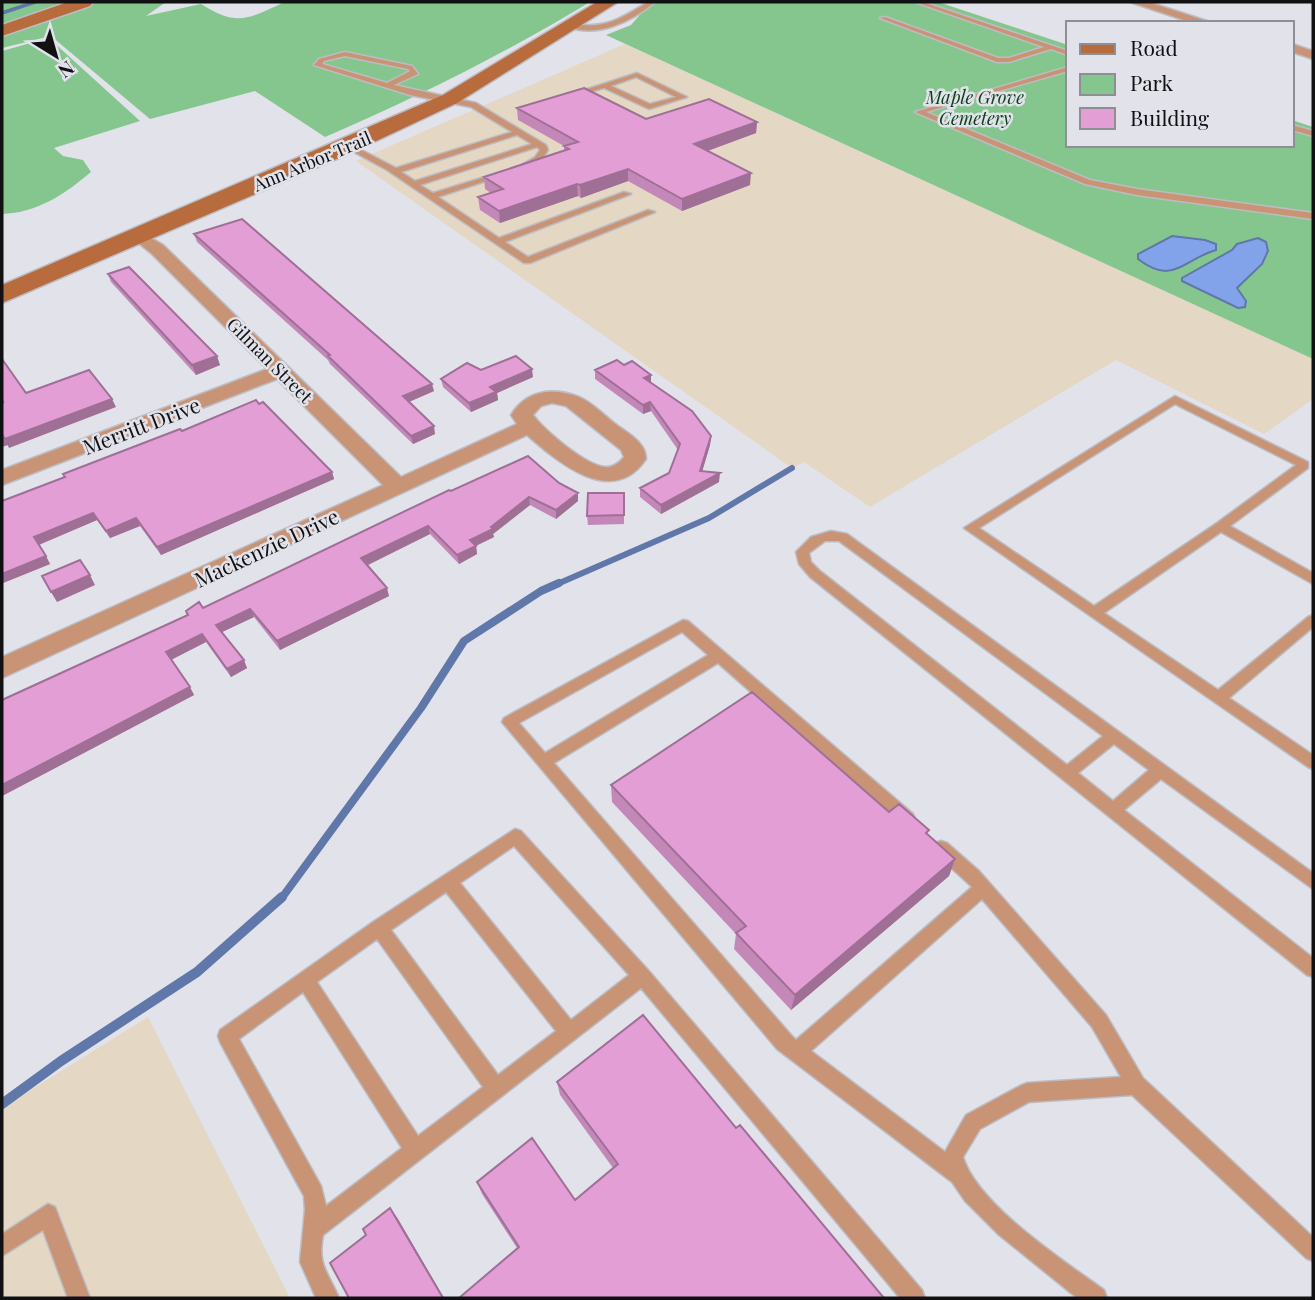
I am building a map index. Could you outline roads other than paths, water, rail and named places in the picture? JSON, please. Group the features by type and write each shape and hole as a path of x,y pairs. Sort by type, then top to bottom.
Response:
{"street":[{"path":"2,31 84,2"},
{"name":"Ann Arbor Trail","path":"2,295 450,99 609,2"},
{"path":"1136,2 1200,21"},
{"path":"1294,49 1313,55"},
{"name":"Gilman Street","path":"139,236 157,250 398,487"},
{"name":"Merritt Drive","path":"2,478 281,371"},
{"path":"542,398 566,399 629,445 635,452 635,459 630,466 612,474 591,472 530,426 522,415 533,401 542,398"},
{"name":"Mackenzie Drive","path":"2,668 530,426"}],"lane":[{"path":"570,26 593,30 607,28 652,2"},
{"path":"918,2 1066,51"},
{"path":"883,18 997,60 1009,60 1051,47"},
{"path":"387,86 415,72 410,67 345,54 321,60 318,65 387,86 473,105 539,144 544,150 534,162 433,196"},
{"path":"1066,70 919,112 1088,182 1137,192 1313,216"},
{"path":"562,98 604,85 637,75 683,97 649,107 604,85"},
{"path":"496,119 510,115"},
{"path":"1294,128 1313,134"},
{"path":"395,171 519,132"},
{"path":"414,184 539,144"},
{"path":"347,146 395,171 527,261 651,212"},
{"path":"499,241 627,194"},
{"path":"1094,613 1308,469 1174,399 970,528 1094,613 1218,698 1313,763"},
{"path":"1221,526 1313,579"},
{"path":"1313,882 843,537 829,534 808,545 802,552 804,561 815,574 1313,970"},
{"path":"1218,698 1313,620"},
{"path":"1096,1298 988,1209 959,1175 784,1042 509,722 683,625 984,888 1100,1021 1136,1084 1313,1251"},
{"path":"543,762 718,656"},
{"path":"1066,774 1113,736"},
{"path":"1113,810 1160,770"},
{"path":"328,1298 313,1271 310,1255 316,1227 314,1193 227,1035 515,836 642,976 914,1298"},
{"path":"449,881 569,1032"},
{"path":"796,1052 984,888"},
{"path":"379,928 495,1088"},
{"path":"316,1227 642,976"},
{"path":"305,979 415,1150"},
{"path":"959,1175 953,1156 973,1122 1027,1093 1136,1084"},
{"path":"2,1247 48,1214 79,1298"}],"water":[{"path":"1172,236 1205,240 1216,244 1216,250 1169,271 1150,267 1138,259 1138,254"},
{"path":"1258,238 1266,242 1268,251 1262,264 1237,288 1246,301 1245,307 1238,308 1182,281 1182,278 1232,250 1237,244"}],"waterway":[{"path":"2,13 35,2"},
{"path":"555,585 709,518 792,468"},
{"path":"281,899 421,708 464,641 541,591 559,583"},
{"path":"2,1104 61,1061 197,972 282,897"}],"park label":[{"name":"Maple Grove Cemetery","path":"975,107"}]}
